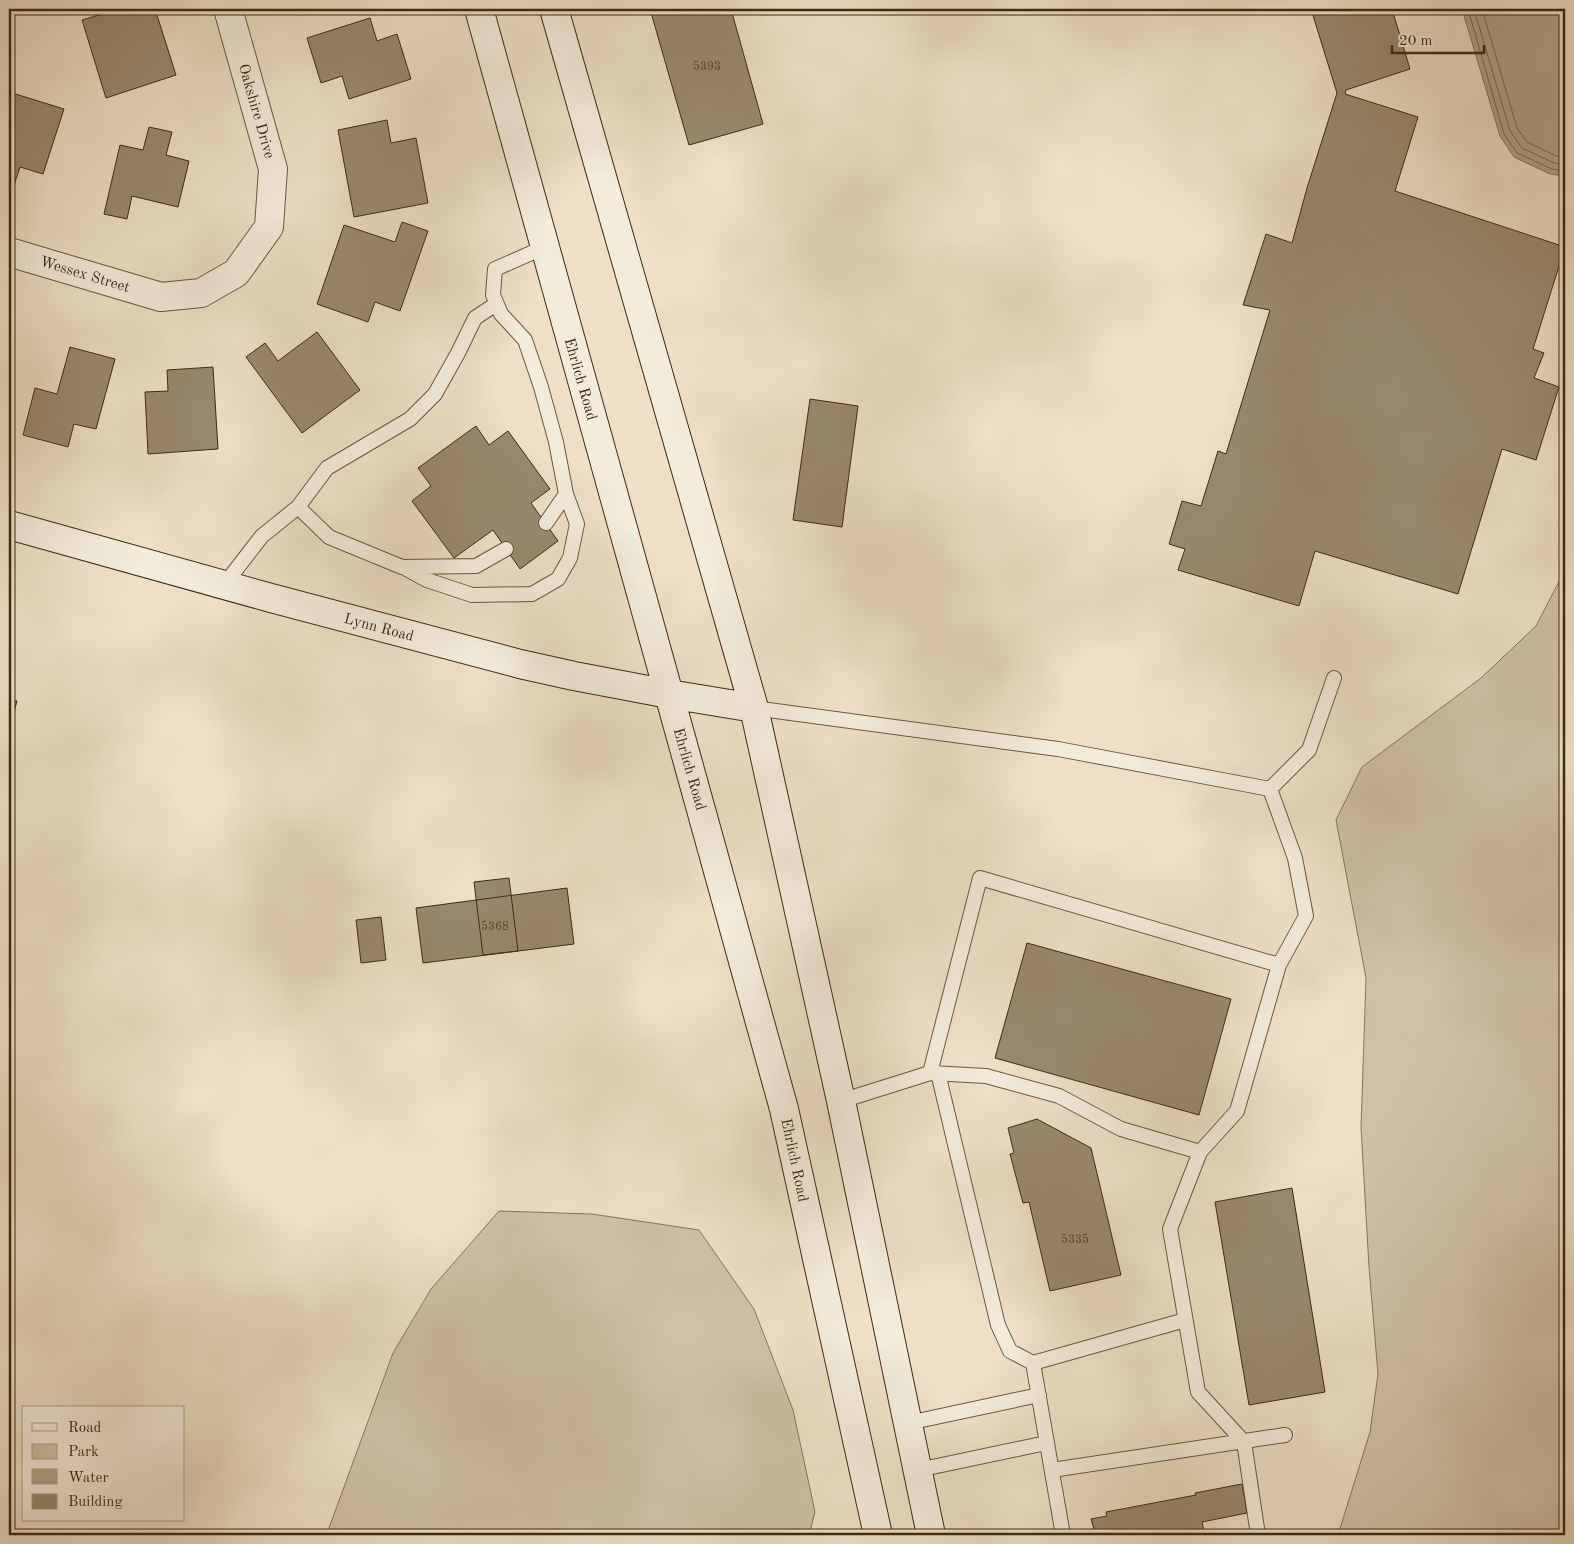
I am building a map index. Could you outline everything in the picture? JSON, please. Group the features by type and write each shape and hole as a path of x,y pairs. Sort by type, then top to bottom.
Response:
{"main road":[{"name":"Oakshire Drive","path":"160,297 201,293 236,273 269,227 273,169 228,9"},
{"name":"Ehrlich Road","path":"479,9 784,1109 878,1535"},
{"path":"554,9 754,708 841,1101 931,1535"},
{"name":"Wessex Street","path":"9,252 160,297"},
{"name":"Lynn Road","path":"9,526 520,664 669,694 754,708"}],"lane":[{"path":"298,507 329,537 402,567 428,580 472,595 532,594 558,579 570,558 577,524 566,494 556,442 541,387 525,340 501,314 493,295 495,269 545,247"},
{"path":"224,585 262,536 298,507 327,468 410,419 435,394 475,318 496,304"},
{"path":"546,523 566,494"},
{"path":"402,567 476,566 506,549"},
{"path":"1270,789 1309,750 1334,678"},
{"path":"754,708 1058,749 1270,789"},
{"path":"1258,1535 1244,1442 1198,1392 1170,1229 1200,1152 1238,1111 1279,965 1306,916 1295,858 1270,789"},
{"path":"1185,1320 1033,1363 1010,1351 998,1325 934,1073 980,878 1279,965"},
{"path":"841,1101 934,1073 986,1076 1059,1096 1121,1129 1200,1152"},
{"path":"1033,1363 1063,1535"},
{"path":"908,1423 1039,1395"},
{"path":"1052,1470 1285,1435"},
{"path":"918,1470 1046,1443"}],"green space":[{"path":"1565,570 1565,1535 1338,1535 1370,1432 1378,1374 1369,1267 1361,1127 1366,978 1336,820 1362,767 1481,678 1536,626"},
{"path":"499,1211 592,1214 699,1230 754,1309 793,1410 815,1512 809,1535 331,1535 329,1528 393,1353 431,1289"}],"water":[{"path":"1462,9 1565,9 1565,176 1550,174 1514,157 1500,136"}],"building":[{"path":"119,9 155,9 176,75 106,98 82,20"},
{"path":"301,9 324,9 303,15"},
{"path":"650,9 731,9 763,124 689,145"},
{"path":"1311,9 1392,9 1410,69 1346,90 1345,94 1418,117 1395,191 1565,247 1533,349 1544,353 1534,378 1559,387 1536,460 1502,449 1458,594 1315,551 1299,606 1178,570 1185,549 1169,544 1182,501 1201,506 1218,451 1226,454 1270,310 1243,305 1266,234 1292,243 1337,93"},
{"path":"370,18 377,41 397,34 411,79 349,99 342,76 321,83 307,38"},
{"path":"9,92 64,109 43,174 20,167 13,188 9,187"},
{"path":"387,120 391,143 416,138 428,203 354,217 338,130"},
{"path":"149,127 172,132 166,155 189,161 178,207 132,196 127,219 104,214 120,145 143,150"},
{"path":"402,222 428,231 400,311 375,302 368,322 317,304 344,225 395,242"},
{"path":"317,332 360,390 302,433 246,357 265,343 278,361"},
{"path":"70,347 115,359 96,429 74,424 68,447 23,435 35,388 57,394"},
{"path":"213,367 218,449 148,454 145,392 168,391 167,370"},
{"path":"810,399 858,406 842,527 793,520"},
{"path":"476,426 489,445 508,431 550,489 531,503 558,541 520,569 493,530 454,558 412,501 431,486 418,468"},
{"path":"9,699 17,701 9,730"},
{"path":"509,878 518,951 483,955 474,882"},
{"path":"567,888 574,944 423,963 416,908"},
{"path":"381,917 386,960 361,963 356,920"},
{"path":"1027,943 1231,999 1199,1115 995,1058"},
{"path":"1037,1119 1091,1148 1121,1275 1050,1291 1029,1202 1023,1203 1010,1154 1014,1153 1008,1128"},
{"path":"1292,1188 1325,1392 1249,1405 1215,1202"},
{"path":"1242,1484 1247,1513 1202,1522 1205,1535 1086,1535 1086,1531 1094,1529 1091,1519 1107,1516 1106,1512"}]}
